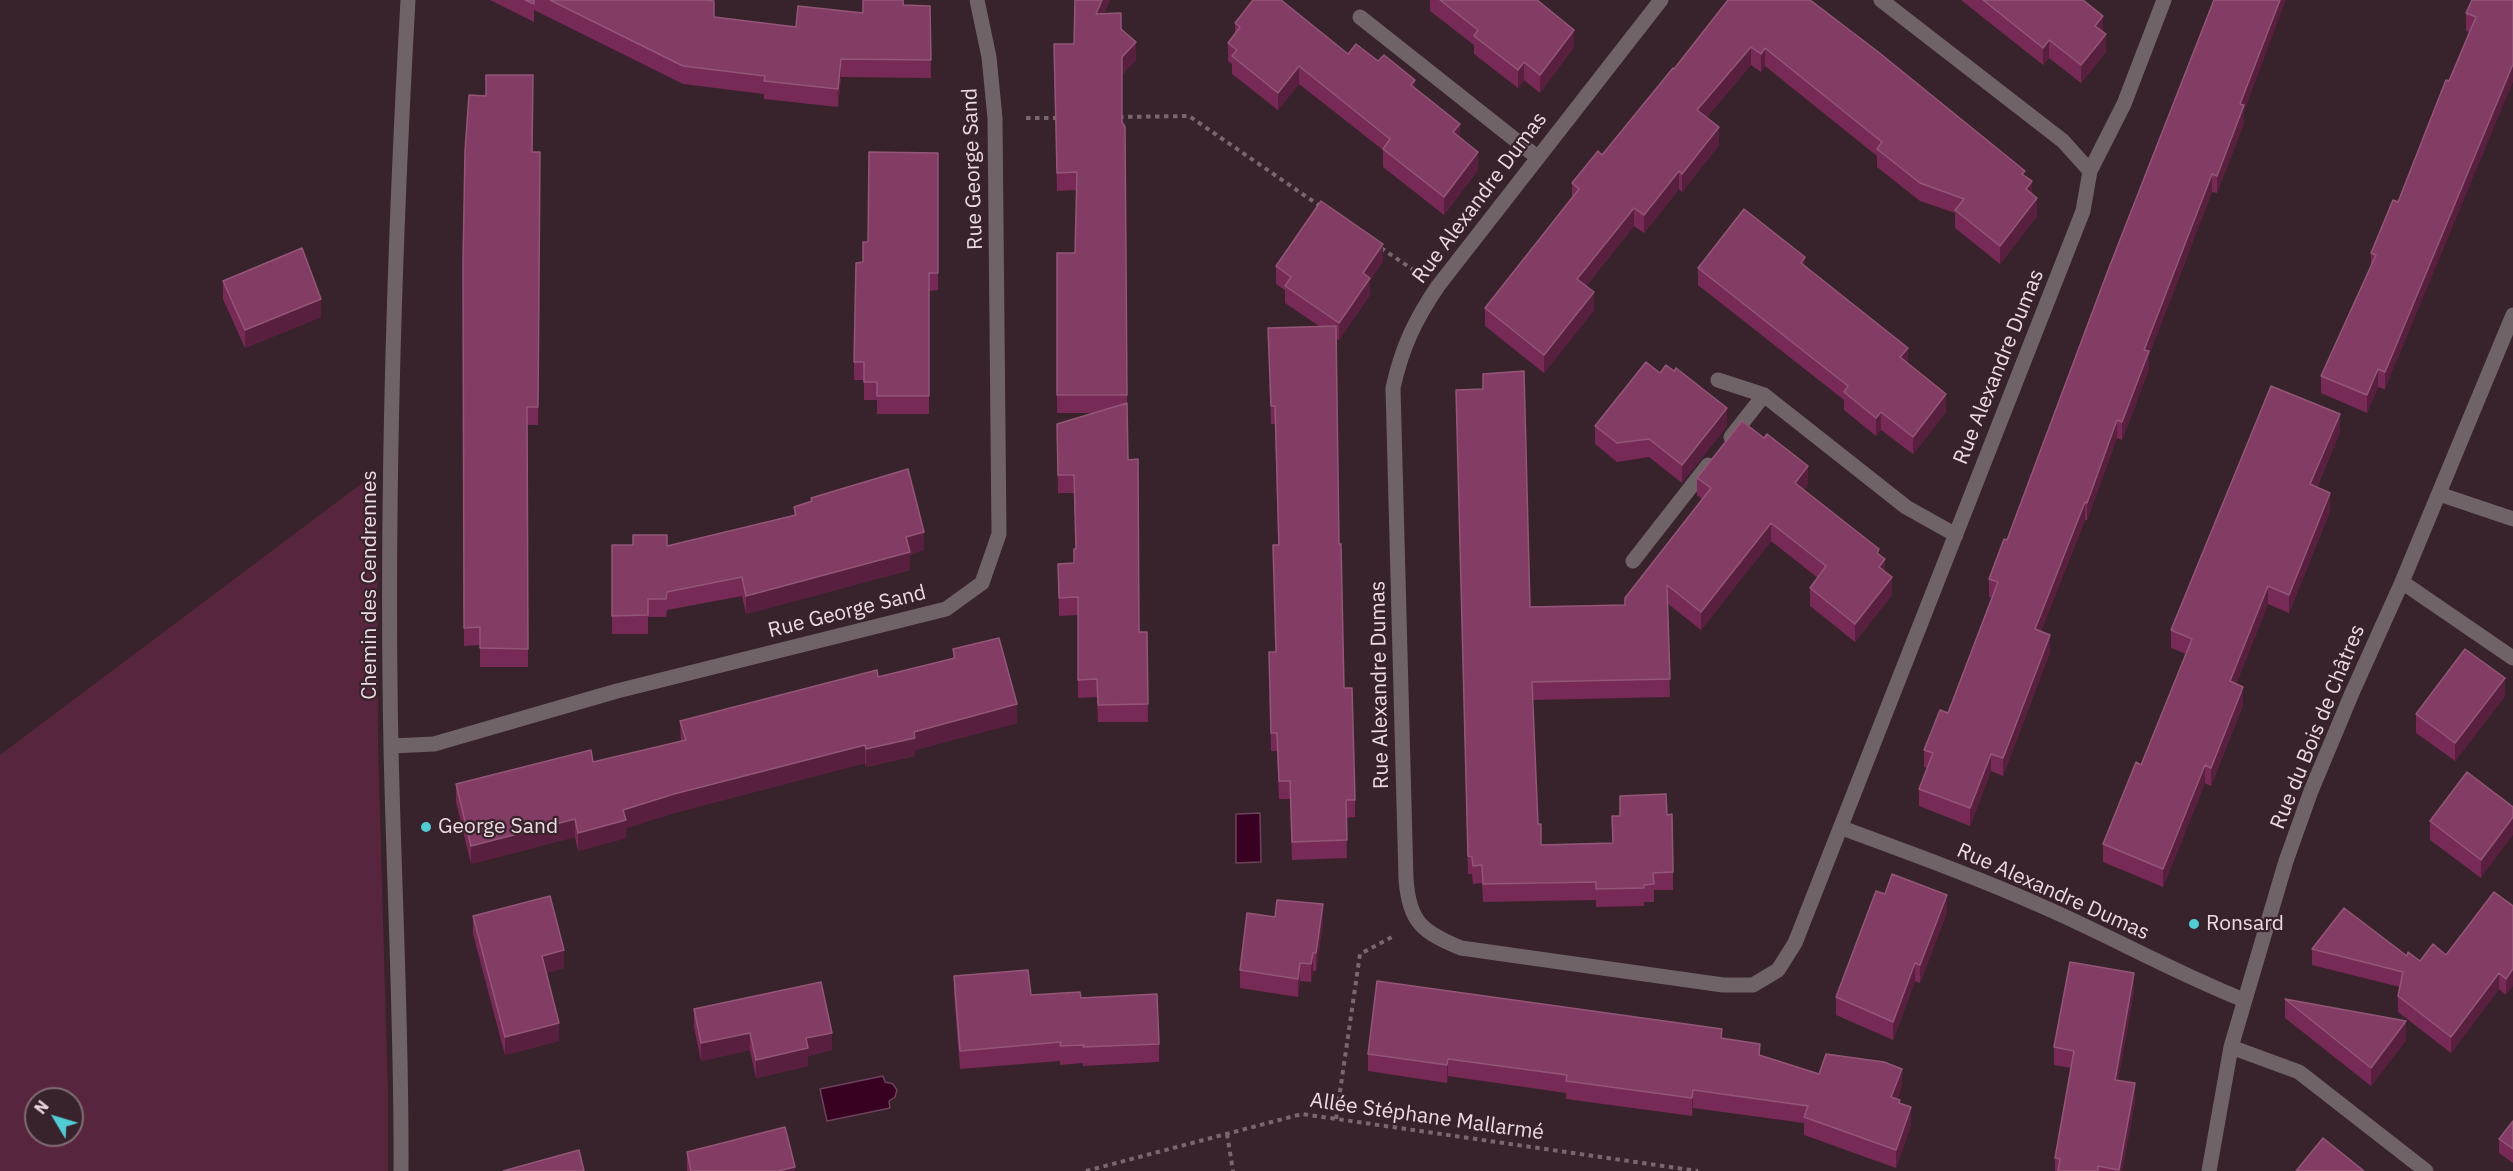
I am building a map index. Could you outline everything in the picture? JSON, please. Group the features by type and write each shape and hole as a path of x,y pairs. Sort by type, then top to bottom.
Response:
{"street":[{"name":"Chemin des Cendrennes","path":"401,1171 402,1094 391,746 390,472 400,137 408,0"},
{"name":"Rue George Sand","path":"391,746 434,744 617,692 946,609 982,583 999,534 995,118 989,57 977,0"},
{"name":"Rue Alexandre Dumas","path":"1661,0 1438,286 1415,321 1400,357 1394,388 1406,879 1408,902 1419,923 1438,939 1461,948 1723,985 1753,985 1778,970 1795,943 2083,211 2090,171 2124,104 2164,0"},
{"path":"1881,0 2063,141 2090,171"},
{"path":"1360,17 1537,157"},
{"name":"Rue du Bois de Châtres","path":"2209,1171 2231,1047 2286,861 2352,693 2402,582 2513,315"},
{"path":"1718,380 1764,395 1906,507 1956,535"},
{"path":"1633,561 1764,395"},
{"path":"2439,494 2513,519"},
{"path":"2402,582 2513,658"},
{"name":"Rue Alexandre Dumas","path":"1842,828 1964,873 2046,908 2183,975 2244,1000"},
{"path":"2231,1047 2299,1072 2426,1171"}],"path":[{"path":"1109,117 1189,116 1323,208"},
{"path":"995,118 1064,118"},
{"path":"1381,247 1438,286"},
{"path":"1336,1119 1360,954 1419,923"},
{"name":"Allée Stéphane Mallarmé","path":"1086,1171 1302,1113 1698,1171"},
{"path":"1227,1134 1233,1171"}],"shaded area":[{"path":"377,472 378,746 388,1094 388,1171 0,1171 0,755"},
{"path":"1260,813 1261,862 1236,863 1236,814"},
{"path":"883,1076 885,1082 893,1084 897,1090 895,1097 889,1101 890,1108 827,1121 820,1089"}],"building":[{"path":"550,0 714,1 714,17 796,27 798,6 863,13 863,0 903,0 903,5 930,6 931,60 841,59 838,89 764,81 765,76 683,66"},
{"path":"1075,0 1102,0 1096,14 1121,13 1121,29 1136,42 1122,57 1122,122 1125,127 1127,395 1057,395 1057,253 1075,253 1077,172 1057,173 1054,44 1074,44"},
{"path":"1253,0 1281,0 1348,54 1356,44 1378,61 1384,55 1415,80 1411,85 1460,124 1453,132 1478,152 1444,197 1383,149 1390,139 1299,66 1278,93 1232,56 1237,50 1228,43 1240,27 1235,23"},
{"path":"1440,0 1537,0 1574,30 1540,75 1524,62 1518,70 1474,36 1478,30"},
{"path":"1728,0 1810,0 2025,171 2022,174 2032,181 2026,189 2037,198 2000,246 1955,210 1964,199 1920,183 1877,149 1882,142 1765,48 1761,54 1751,47 1697,110 1719,127 1682,174 1679,171 1644,215 1634,208 1577,279 1594,292 1544,355 1485,308 1579,189 1572,183 1598,151 1602,155"},
{"path":"1983,0 2083,0 2103,16 2095,26 2106,34 2081,65 2049,40 2043,48"},
{"path":"2214,0 2280,0 2240,104 2244,105 2217,176 2212,174 2144,350 2149,351 2122,422 2117,420 2087,503 2085,502 2035,629 2050,635 2003,758 1991,754 1970,808 1919,789 1933,753 1924,750 1940,710 1948,713 1998,582 1989,579 2004,539 2007,540 2107,273"},
{"path":"2472,0 2513,0 2513,64 2385,372 2378,369 2367,395 2321,376 2376,255 2371,253 2393,200 2398,202 2446,80 2449,81 2476,17 2466,13"},
{"path":"486,75 533,75 532,152 540,152 538,407 527,407 528,649 480,648 480,627 464,628 465,151 469,95 486,96"},
{"path":"869,152 938,153 938,273 929,273 929,396 877,396 877,382 864,382 864,362 854,362 856,263 863,262 863,242 868,242"},
{"path":"1321,201 1383,244 1363,273 1370,278 1339,323 1285,286 1291,277 1276,266"},
{"path":"1744,209 1805,257 1801,263 1908,348 1900,357 1946,394 1913,437 1881,412 1876,418 1844,392 1848,386 1698,268"},
{"path":"302,248 321,299 245,330 223,281"},
{"path":"1336,326 1339,544 1341,544 1344,688 1352,688 1355,800 1346,800 1347,840 1292,842 1290,781 1279,781 1277,733 1271,733 1269,652 1276,652 1273,545 1279,545 1275,406 1271,406 1268,328"},
{"path":"1646,362 1660,373 1666,365 1674,371 1676,368 1727,408 1682,465 1649,439 1617,443 1595,426"},
{"path":"1524,371 1530,607 1625,605 1625,598 1711,488 1697,478 1742,421 1764,438 1767,434 1808,466 1795,483 1879,549 1877,553 1885,559 1879,567 1892,577 1855,624 1810,588 1826,566 1771,523 1701,612 1667,585 1670,679 1532,682 1538,824 1541,824 1541,845 1613,843 1612,816 1620,816 1620,796 1666,794 1667,815 1672,814 1673,872 1653,873 1654,884 1644,885 1644,888 1596,889 1596,882 1483,884 1482,865 1473,866 1472,857 1468,856 1456,390 1483,389 1483,374"},
{"path":"2271,386 2340,414 2310,484 2330,493 2289,595 2268,586 2230,681 2243,687 2211,768 2205,765 2163,869 2103,844 2136,762 2141,765 2192,639 2171,630"},
{"path":"1127,403 1128,460 1138,459 1139,632 1147,632 1148,704 1098,705 1097,679 1078,680 1078,597 1059,598 1058,564 1074,563 1074,549 1076,549 1074,475 1058,475 1057,424"},
{"path":"908,469 924,532 906,537 910,552 746,596 742,577 667,592 666,599 648,599 648,615 612,616 612,545 633,545 633,535 667,535 667,546 796,515 794,507 812,501 811,498"},
{"path":"999,638 1017,704 914,732 915,738 866,749 865,745 674,794 623,810 626,820 578,833 575,819 471,846 456,784 591,750 593,762 686,740 680,721 877,670 878,677 955,658 953,649"},
{"path":"2465,649 2505,678 2455,743 2416,714"},
{"path":"2467,772 2513,807 2513,817 2481,860 2430,821"},
{"path":"1892,874 1947,895 1920,965 1915,963 1893,1022 1836,997 1876,891 1885,894"},
{"path":"2494,892 2513,906 2513,969 2506,979 2499,973 2451,1037 2398,996 2403,972 2312,949 2344,908 2407,956 2408,952 2420,961 2433,944 2446,955"},
{"path":"550,896 564,950 542,956 559,1023 505,1037 473,916"},
{"path":"1277,900 1323,904 1316,953 1313,953 1311,964 1300,963 1298,979 1240,970 1247,913 1275,917"},
{"path":"2070,962 2134,973 2115,1080 2135,1083 2119,1170 2098,1166 2098,1171 2058,1171 2060,1159 2055,1158 2074,1051 2054,1047"},
{"path":"1028,970 1031,995 1080,992 1081,998 1157,994 1159,1044 1083,1047 1084,1045 1060,1046 1061,1042 960,1051 954,976"},
{"path":"1377,981 1722,1029 1721,1038 1760,1044 1759,1055 1819,1074 1826,1054 1884,1062 1902,1069 1891,1097 1911,1107 1896,1150 1804,1117 1808,1106 1693,1090 1692,1098 1566,1081 1567,1075 1448,1059 1447,1065 1368,1054"},
{"path":"821,982 832,1033 806,1038 808,1048 756,1060 750,1033 701,1043 694,1009"},
{"path":"2285,999 2406,1021 2371,1068"},
{"path":"2513,1121 2513,1149 2499,1139"},
{"path":"785,1127 795,1167 778,1171 691,1171 687,1152"},
{"path":"2323,1138 2364,1171 2296,1171"},
{"path":"579,1150 584,1171 503,1171"}],"place":[{"name":"George Sand","path":"426,827"},
{"name":"Ronsard","path":"2194,924"}]}
